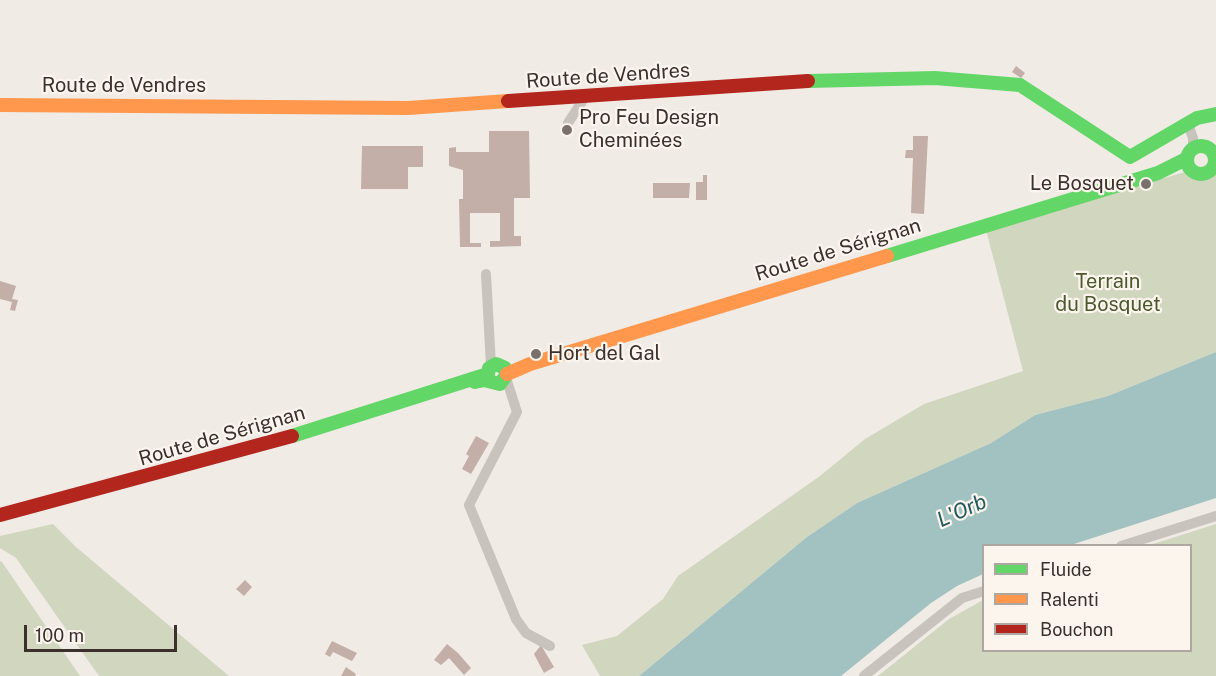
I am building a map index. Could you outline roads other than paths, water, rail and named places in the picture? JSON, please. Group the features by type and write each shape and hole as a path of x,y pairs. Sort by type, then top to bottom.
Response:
{"street":[{"name":"Route de Vendres","path":"0,105 408,108 817,80 935,78 1020,85 1130,157 1188,124"},
{"path":"568,123 585,97"},
{"path":"1203,154 1188,124 1197,118 1216,114"},
{"name":"Route de Sérignan","path":"0,515 208,461 499,374 1158,173 1203,154"},
{"path":"486,274 499,374 517,412 469,505 516,619 526,633 550,646"},
{"path":"1127,544 1216,516"},
{"path":"864,676 962,598 982,592"}],"water":[{"name":"L'Orb","path":"1216,352 1216,498 1074,544 982,544 982,574 957,586 931,603 841,676 639,676 807,537 857,503 991,443 1035,415 1108,396"}],"place":[{"name":"Pro Feu Design Cheminées","path":"567,130"},
{"name":"Le Bosquet","path":"1146,184"},
{"name":"Hort del Gal","path":"536,354"}],"park label":[{"name":"Terrain du Bosquet","path":"1108,294"}]}
